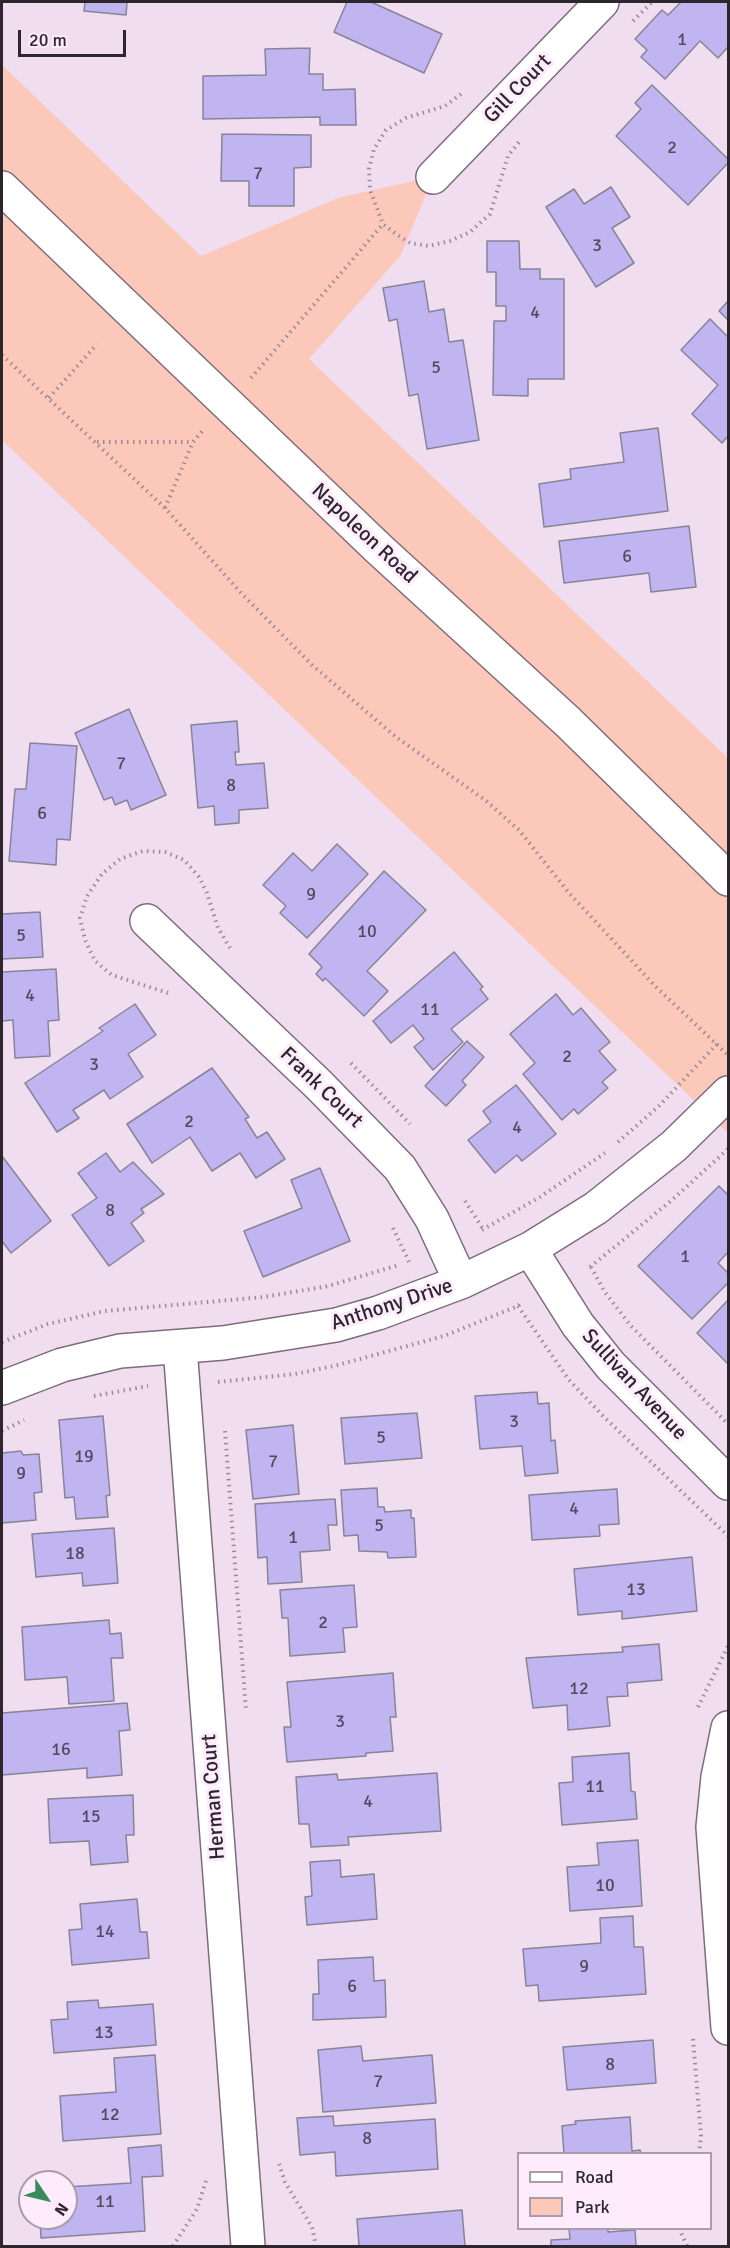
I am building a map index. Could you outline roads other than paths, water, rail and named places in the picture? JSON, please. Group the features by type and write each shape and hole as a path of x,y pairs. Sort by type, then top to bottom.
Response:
{"street":[{"name":"Gill Court","path":"433,177 602,2"},
{"name":"Napoleon Road","path":"2,188 379,549 568,722 729,879"},
{"name":"Frank Court","path":"147,921 328,1094 400,1168 432,1219 461,1282"},
{"name":"Anthony Drive","path":"2,1388 62,1365 120,1351 264,1338 336,1325 387,1310 461,1282 530,1249 623,1188 674,1146 729,1093"},
{"name":"Sullivan Avenue","path":"530,1249 578,1325 611,1366 729,1483"},
{"name":"Herman Court","path":"180,1347 248,2247"},
{"path":"729,1728 718,1777 713,1827 729,2028"}]}
